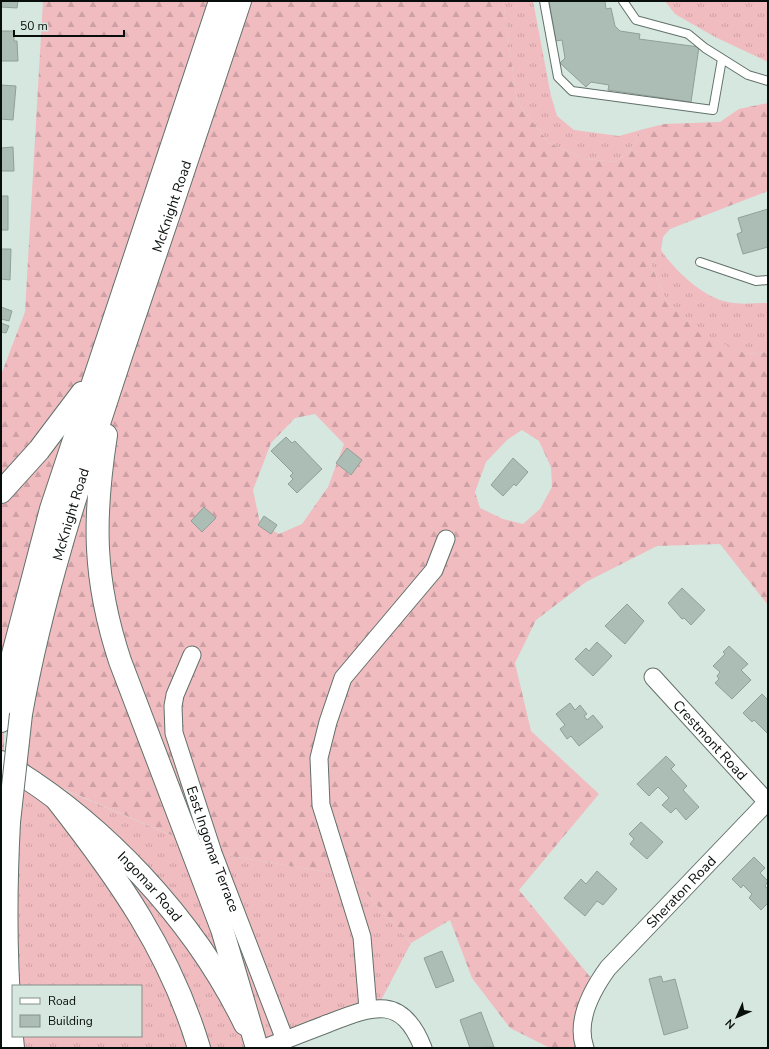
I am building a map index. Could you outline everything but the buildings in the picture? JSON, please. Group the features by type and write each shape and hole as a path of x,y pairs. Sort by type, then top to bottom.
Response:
{"main road":[{"name":"McKnight Road","path":"12,1035 5,921 9,822 8,713 30,662 55,562 107,370 220,1"},
{"name":"McKnight Road","path":"107,370 240,1"},
{"path":"1,492 107,370"},
{"path":"107,370 98,498 97,547 101,594 120,661 222,929 257,1048"},
{"name":"Ingomar Road","path":"1,762 57,800 114,848 163,900 185,928 225,988 257,1048"},
{"path":"57,800 100,855 138,912 169,970 198,1048"},
{"name":"McKnight Road","path":"12,1037 13,1048"}],"street":[{"path":"372,1008 362,937 321,805 319,758 328,722 343,678 434,570 446,539"},
{"name":"East Ingomar Terrace","path":"192,655 175,695 173,706 174,733 213,853 285,1040"},
{"name":"Crestmont Road","path":"652,677 767,803"},
{"name":"Sheraton Road","path":"585,1048 582,1041 583,1022 588,1002 596,984 608,968 767,803"},
{"path":"264,1048 372,1008 397,1012 405,1018 417,1033 423,1048"}],"lane":[{"path":"544,1 558,77 572,90 713,110 722,59"},
{"path":"623,1 636,20 688,34 722,59 748,75 768,81"},
{"path":"700,262 756,281 768,280"}],"green space":[{"path":"43,1 220,1 4,703 4,762 30,662 240,1 503,1 517,102 549,143 585,159 616,162 627,153 644,129 664,124 720,122 739,109 768,103 768,191 670,229 663,237 661,250 651,265 667,302 700,334 747,354 768,352 768,605 720,544 657,546 586,582 536,620 515,663 531,731 599,794 519,890 596,984 585,1048 550,1048 510,1028 472,978 450,920 411,943 351,876 213,853 1,762 1,375 25,312","holes":["315,414 344,444 328,487 302,524 279,534 260,523 253,490 271,443 295,418","522,430 539,441 551,467 552,487 540,509 523,524 503,519 480,508 475,492 486,462 507,440"]},
{"path":"503,1 533,1 551,96 557,116 574,130 619,136 644,129 627,153 616,162 585,159 549,143 517,102"},
{"path":"665,1 768,1 768,62 715,37 675,14"},
{"path":"661,250 690,282 709,295 733,303 768,303 768,352 747,354 700,335 667,302 651,265"},
{"path":"4,764 213,853 351,876 411,943 377,1008 264,1048 13,1048 13,1037 142,1037 142,985 12,985 12,1016"}]}
